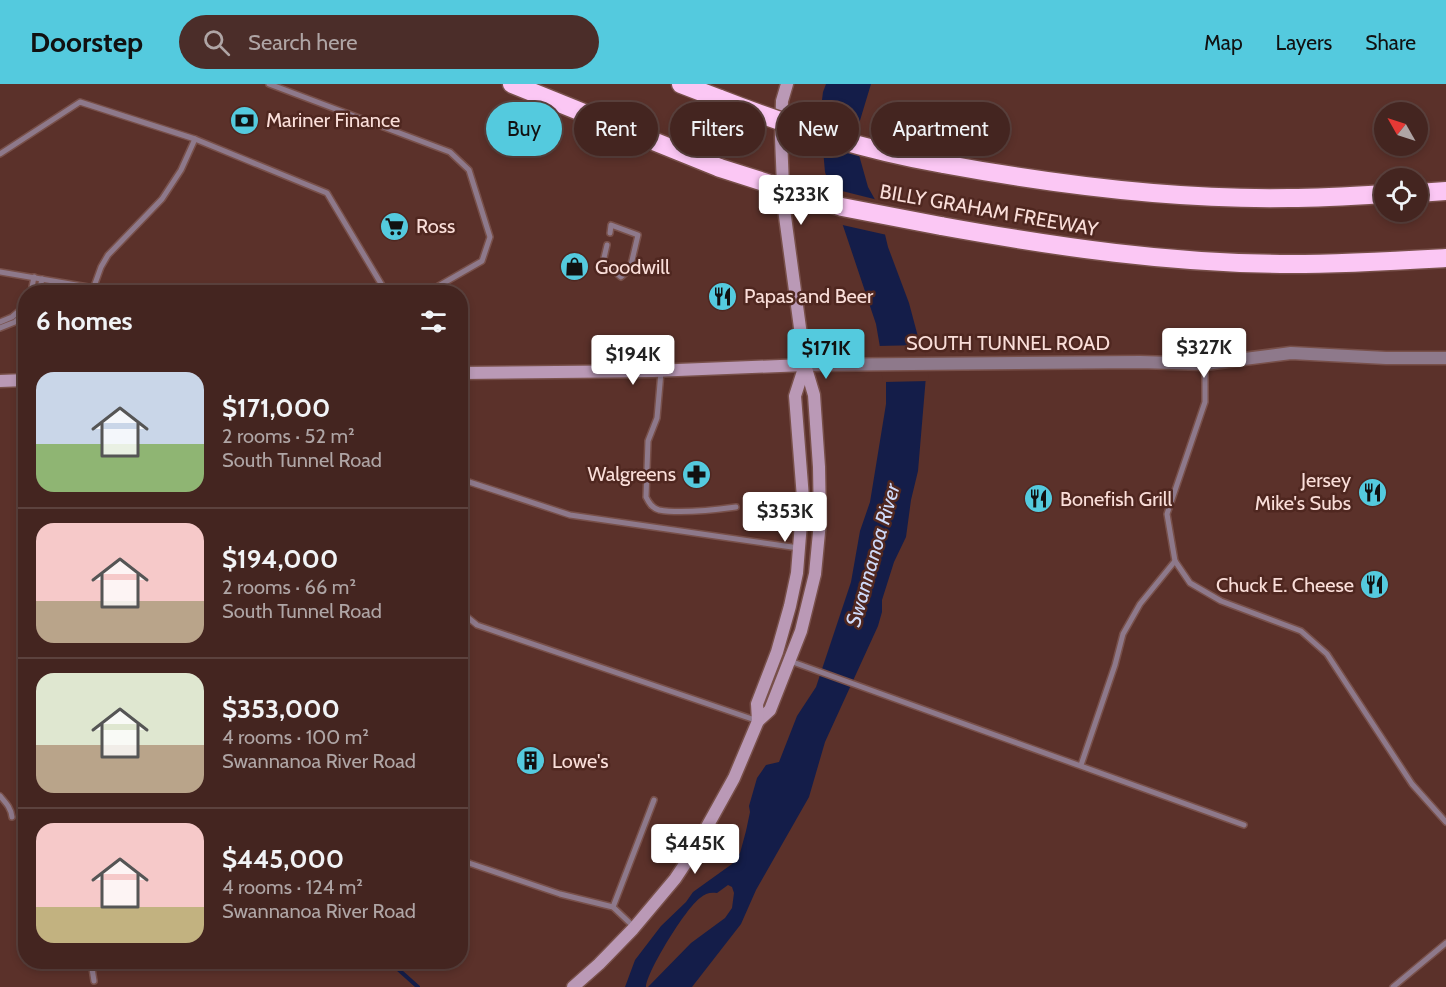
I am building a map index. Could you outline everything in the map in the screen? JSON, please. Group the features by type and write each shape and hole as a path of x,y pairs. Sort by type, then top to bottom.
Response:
{"highway":[{"name":"BILLY GRAHAM FREEWAY","path":"512,84 720,168 842,207 1017,240 1096,251 1199,260 1289,264 1446,258"},
{"name":"BILLY GRAHAM FREEWAY","path":"681,84 841,142 891,155 1059,183 1173,194 1287,198 1374,194"},
{"path":"1428,192 1446,191"}],"main road":[{"path":"573,987 635,927 675,879 693,852 734,778 758,721 770,710 790,661 808,604 819,534 821,495 814,395 805,365 784,209 781,138 783,101 787,84"},
{"path":"758,721 757,705 784,630 797,573 803,498 795,396 805,365"},
{"name":"SOUTH TUNNEL ROAD","path":"468,373 805,365"},
{"path":"0,381 18,380"}],"street":[{"name":"SOUTH TUNNEL ROAD","path":"805,365 1140,362 1205,364 1291,353 1386,358 1446,358"}],"lane":[{"path":"268,84 450,152 469,170 490,237 482,261 440,285"},
{"path":"0,154 80,102 195,139 327,193 382,285"},
{"path":"95,285 108,255 139,220 162,199 195,139"},
{"path":"607,245 603,262 621,277 630,269 638,235 611,225 610,233"},
{"path":"0,272 75,285"},
{"path":"32,285 34,277"},
{"path":"41,285 42,279"},
{"path":"0,322 18,312"},
{"path":"0,328 18,320"},
{"path":"1205,364 1205,402 1167,514 1175,561 1190,583 1221,600 1301,631 1327,654 1412,784 1446,822"},
{"path":"661,370 657,418 648,441 646,497 649,504 658,510 704,511 736,507"},
{"path":"468,482 570,515 800,549"},
{"path":"763,499 803,498"},
{"path":"1081,765 1115,665 1123,634 1140,604 1175,561"},
{"path":"468,618 477,625 758,721"},
{"path":"790,661 1244,825"},
{"path":"0,796 12,811 12,817"},
{"path":"614,907 654,800"},
{"path":"468,863 560,894 614,907 635,927"},
{"path":"1393,987 1446,943"},
{"path":"93,969 94,981"}],"water":[{"path":"826,84 871,84 859,124 859,102 822,102"},
{"name":"Swannanoa River","path":"859,155 868,187 878,205 888,247 909,303 921,348 926,376 918,471 906,537 894,562 882,600 882,612 878,626 825,742 809,797 756,890 741,924 692,987 648,987 691,943 725,918 732,908 734,893 732,887 728,885 717,893 704,895 686,914 668,940 646,987 625,987 635,960 661,926 693,892 732,864 740,853 757,778 766,765 779,762 797,716 816,687 851,582 860,531 870,502 886,404 886,382 876,324 825,172 824,156"}],"pier":[{"path":"826,187 878,200 887,235 838,224"},
{"path":"924,345 929,381 883,382 877,346"}],"waterway":[{"path":"398,969 418,987"}],"place":[{"name":"Mariner Finance","path":"245,120"},
{"name":"Ross","path":"395,226"},
{"name":"Goodwill","path":"574,267"},
{"name":"Papas and Beer","path":"723,296"},
{"name":"Walgreens","path":"697,474"},
{"name":"Jersey Mike's Subs","path":"1372,492"},
{"name":"Bonefish Grill","path":"1039,499"},
{"name":"Chuck E. Cheese","path":"1375,585"},
{"name":"Lowe's","path":"531,761"}]}
